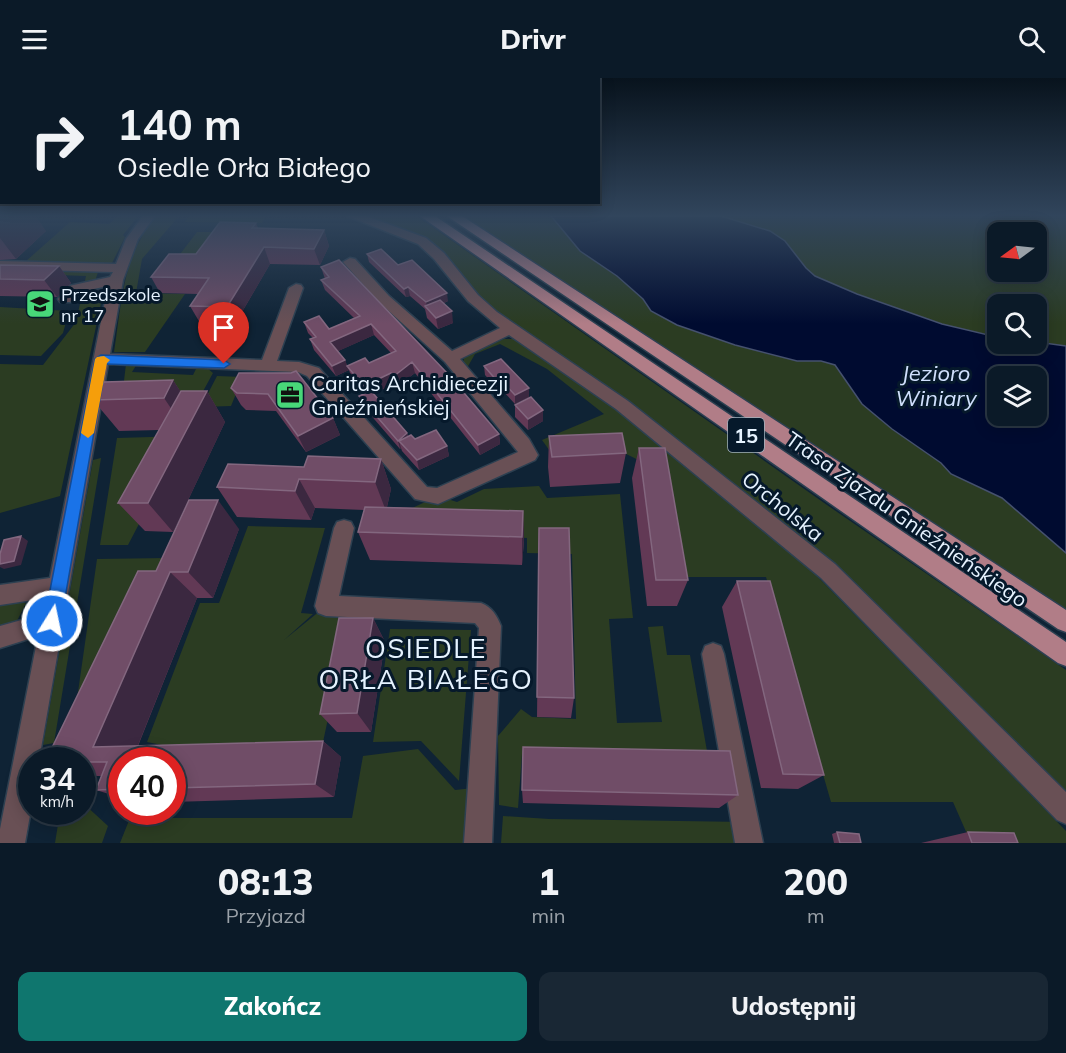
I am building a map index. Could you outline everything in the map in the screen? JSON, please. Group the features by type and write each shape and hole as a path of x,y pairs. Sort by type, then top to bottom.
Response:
{"main road":[{"name":"Trasa Zjazdu Gnieźnieńskiego","path":"478,252 1066,655"},
{"name":"Trasa Zjazdu Gnieźnieńskiego","path":"507,252 1066,622"}],"street":[{"path":"11,843 101,359 118,274 127,252"},
{"name":"Orcholska","path":"434,252 479,305 510,329 622,405 821,565 1066,811"},
{"path":"101,359 299,367 313,372 422,494 438,496 529,455 524,444 450,358 384,299 350,262"},
{"path":"0,265 118,274"},
{"path":"65,299 74,289 118,274"},
{"path":"268,366 296,288"},
{"path":"450,358 510,329"},
{"path":"344,528 326,606 481,613 490,626 478,843"},
{"path":"0,595 59,585"},
{"path":"0,637 52,621"},
{"path":"713,654 749,843"}],"green space":[{"path":"37,252 118,252 111,265 25,262"},
{"path":"135,252 148,252 142,259 136,293 185,294 145,352 114,352 125,281"},
{"path":"182,252 214,252 204,267 171,266"},
{"path":"436,252 468,252 1066,670 1066,799 834,567 484,303 443,255"},
{"path":"516,252 581,252 617,276 643,299 651,311 677,325 735,345 797,361 821,361 835,365 862,404 892,429 941,463 952,474 1002,498 1066,553 1066,615"},
{"path":"793,252 987,252 987,282 1047,282 1047,252 1066,252 1066,346 1047,343 1047,294 987,294 987,335 942,324 857,294 815,276"},
{"path":"0,268 98,272 89,300 94,304 101,303 60,496 0,513 0,364 43,365 76,322 86,276 0,273"},
{"path":"0,307 69,311 63,333 41,356 0,355"},
{"path":"504,339 513,339 615,409 815,574 1066,831 1066,843 971,843 953,802 831,802 766,577 686,577 669,475 620,451 552,454 542,440 604,414 547,369 500,344 475,354 467,368 463,364 464,358 469,354"},
{"path":"126,364 137,364 132,372 193,375 196,369 207,368 213,373 195,406 120,414"},
{"path":"217,376 243,377 231,406 201,407"},
{"path":"185,436 128,545 100,545 117,438"},
{"path":"101,458 54,743 43,745 93,460"},
{"path":"539,486 547,498 620,494 633,618 609,619 617,723 662,722 648,627 663,626 667,655 690,655 707,751 522,754 518,808 499,805 498,736 521,709 532,717 576,719 572,554 527,553 527,538 365,530 438,496 457,502 484,489"},
{"path":"248,526 325,528 301,613 313,614 284,640 326,606 352,607 323,742 162,745 147,742 200,603 219,603"},
{"path":"167,558 71,741 97,559"},
{"path":"0,602 26,603 10,635 0,637"},
{"path":"390,629 471,630 459,781 421,741 373,742"},
{"path":"418,749 455,790 474,788 473,843 120,843 127,825 186,825 186,818 352,818 363,756"},
{"path":"96,815 108,826 102,843 55,843 58,825 96,825"},
{"path":"503,816 549,819 745,822 749,843 501,843"}],"water":[{"name":"Jezioro Winiary","path":"581,252 793,252 815,276 857,294 942,324 987,335 987,354 1047,354 1047,343 1066,346 1066,553 1002,498 951,474 941,463 892,429 862,404 835,365 821,361 797,361 735,345 677,325 651,311 643,299 617,276"}],"building":[{"path":"198,252 261,252 227,307 190,306 209,278 151,277 169,254 196,254"},
{"path":"384,252 398,265 412,260 447,293 426,302 408,287 404,289 367,254"},
{"path":"339,260 447,373 499,434 478,445 412,362 394,376 391,373 364,386 347,366 365,358 369,363 396,351 371,324 330,342 345,360 332,366 310,339 316,337 304,322 319,316 329,329 360,316 321,280 329,277 321,267"},
{"path":"0,265 59,266 44,280 0,279"},
{"path":"440,300 452,311 436,318 425,306"},
{"path":"501,359 529,388 515,395 501,380 498,382 484,366"},
{"path":"296,371 333,418 298,436 268,394 237,393 231,388 239,373 291,373"},
{"path":"173,380 164,398 93,400 104,382"},
{"path":"181,391 207,391 148,503 118,503"},
{"path":"371,391 407,433 398,441 359,396"},
{"path":"531,397 543,410 528,419 515,405"},
{"path":"436,430 447,446 417,460 399,441 411,435 415,439"},
{"path":"622,433 626,453 552,457 549,436"},
{"path":"639,448 665,448 688,580 656,580"},
{"path":"308,456 381,459 375,482 299,479 295,491 217,487 228,464 304,467"},
{"path":"189,500 218,500 188,572 170,572 93,747 52,747 138,571 156,571"},
{"path":"365,507 523,511 522,537 358,532"},
{"path":"539,528 569,528 574,698 537,697"},
{"path":"21,536 14,561 0,564 4,540"},
{"path":"737,581 770,581 824,775 783,774"},
{"path":"339,618 373,618 357,713 320,714"},
{"path":"323,741 315,784 186,788 186,747 108,747 108,790 96,790 107,762 96,762 96,747 93,747"},
{"path":"523,747 730,751 738,795 522,790"},
{"path":"837,832 859,834 861,843 840,843"},
{"path":"968,832 1014,833 1018,843 972,843"}],"slow traffic":[{"path":"88,433 101,359 104,360"}],"place":[{"name":"Przedszkole nr 17","path":"40,304"},
{"name":"Caritas Archidiecezji Gnieźnieńskiej","path":"290,395"}],"district":[{"name":"OSIEDLE ORŁA BIAŁEGO","path":"426,664"}],"route":[{"path":"52,621 101,359 224,364"}]}
